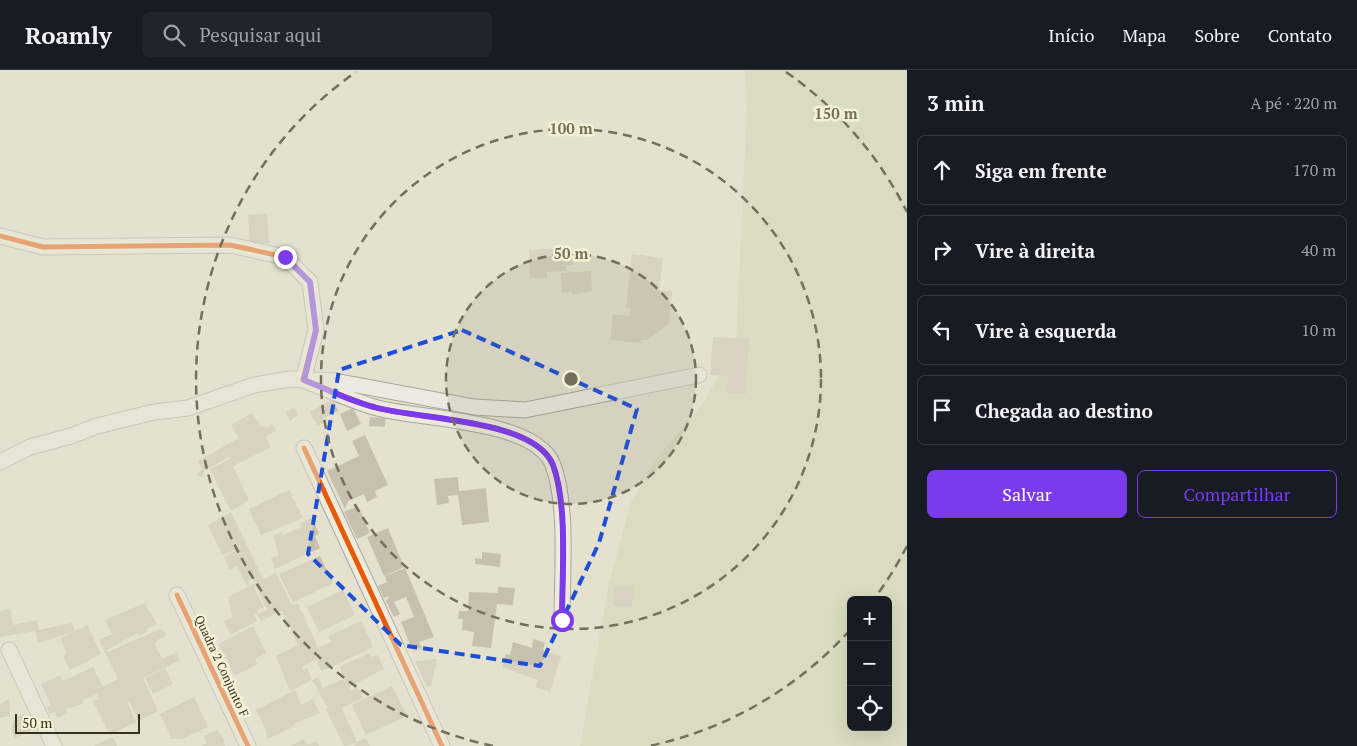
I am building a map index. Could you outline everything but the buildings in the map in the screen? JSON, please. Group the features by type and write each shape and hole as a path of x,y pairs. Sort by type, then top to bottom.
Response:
{"street":[{"path":"0,236 42,247 230,245 285,257 310,282 316,330 304,380"},
{"path":"0,462 30,447 72,436 97,426 154,412 188,408 254,385 290,379 334,382 474,407 525,410 699,375"},
{"path":"304,380 375,408 476,423 532,442 552,463 561,492 562,620"},
{"path":"304,448 442,746"},
{"name":"Quadra 2 Conjunto F","path":"177,595 248,746"},
{"path":"9,650 54,746"}],"highlighted area":[{"path":"462,330 637,409 599,543 540,666 401,645 308,554 339,370"}],"green space":[{"path":"745,70 907,70 907,746 580,746 609,583 631,502 658,457 704,402 736,344 747,106"}],"cycle path":[{"path":"0,236 43,247 230,245 285,257 310,282 316,330 303,380 374,407 500,429 523,438 542,450 553,465 561,500 563,541 562,620"},
{"path":"304,448 442,746"},
{"path":"177,595 248,746"}],"route":[{"path":"285,257 310,282 316,330 304,380 375,408 476,423 532,442 552,463 561,492 562,620"}]}
